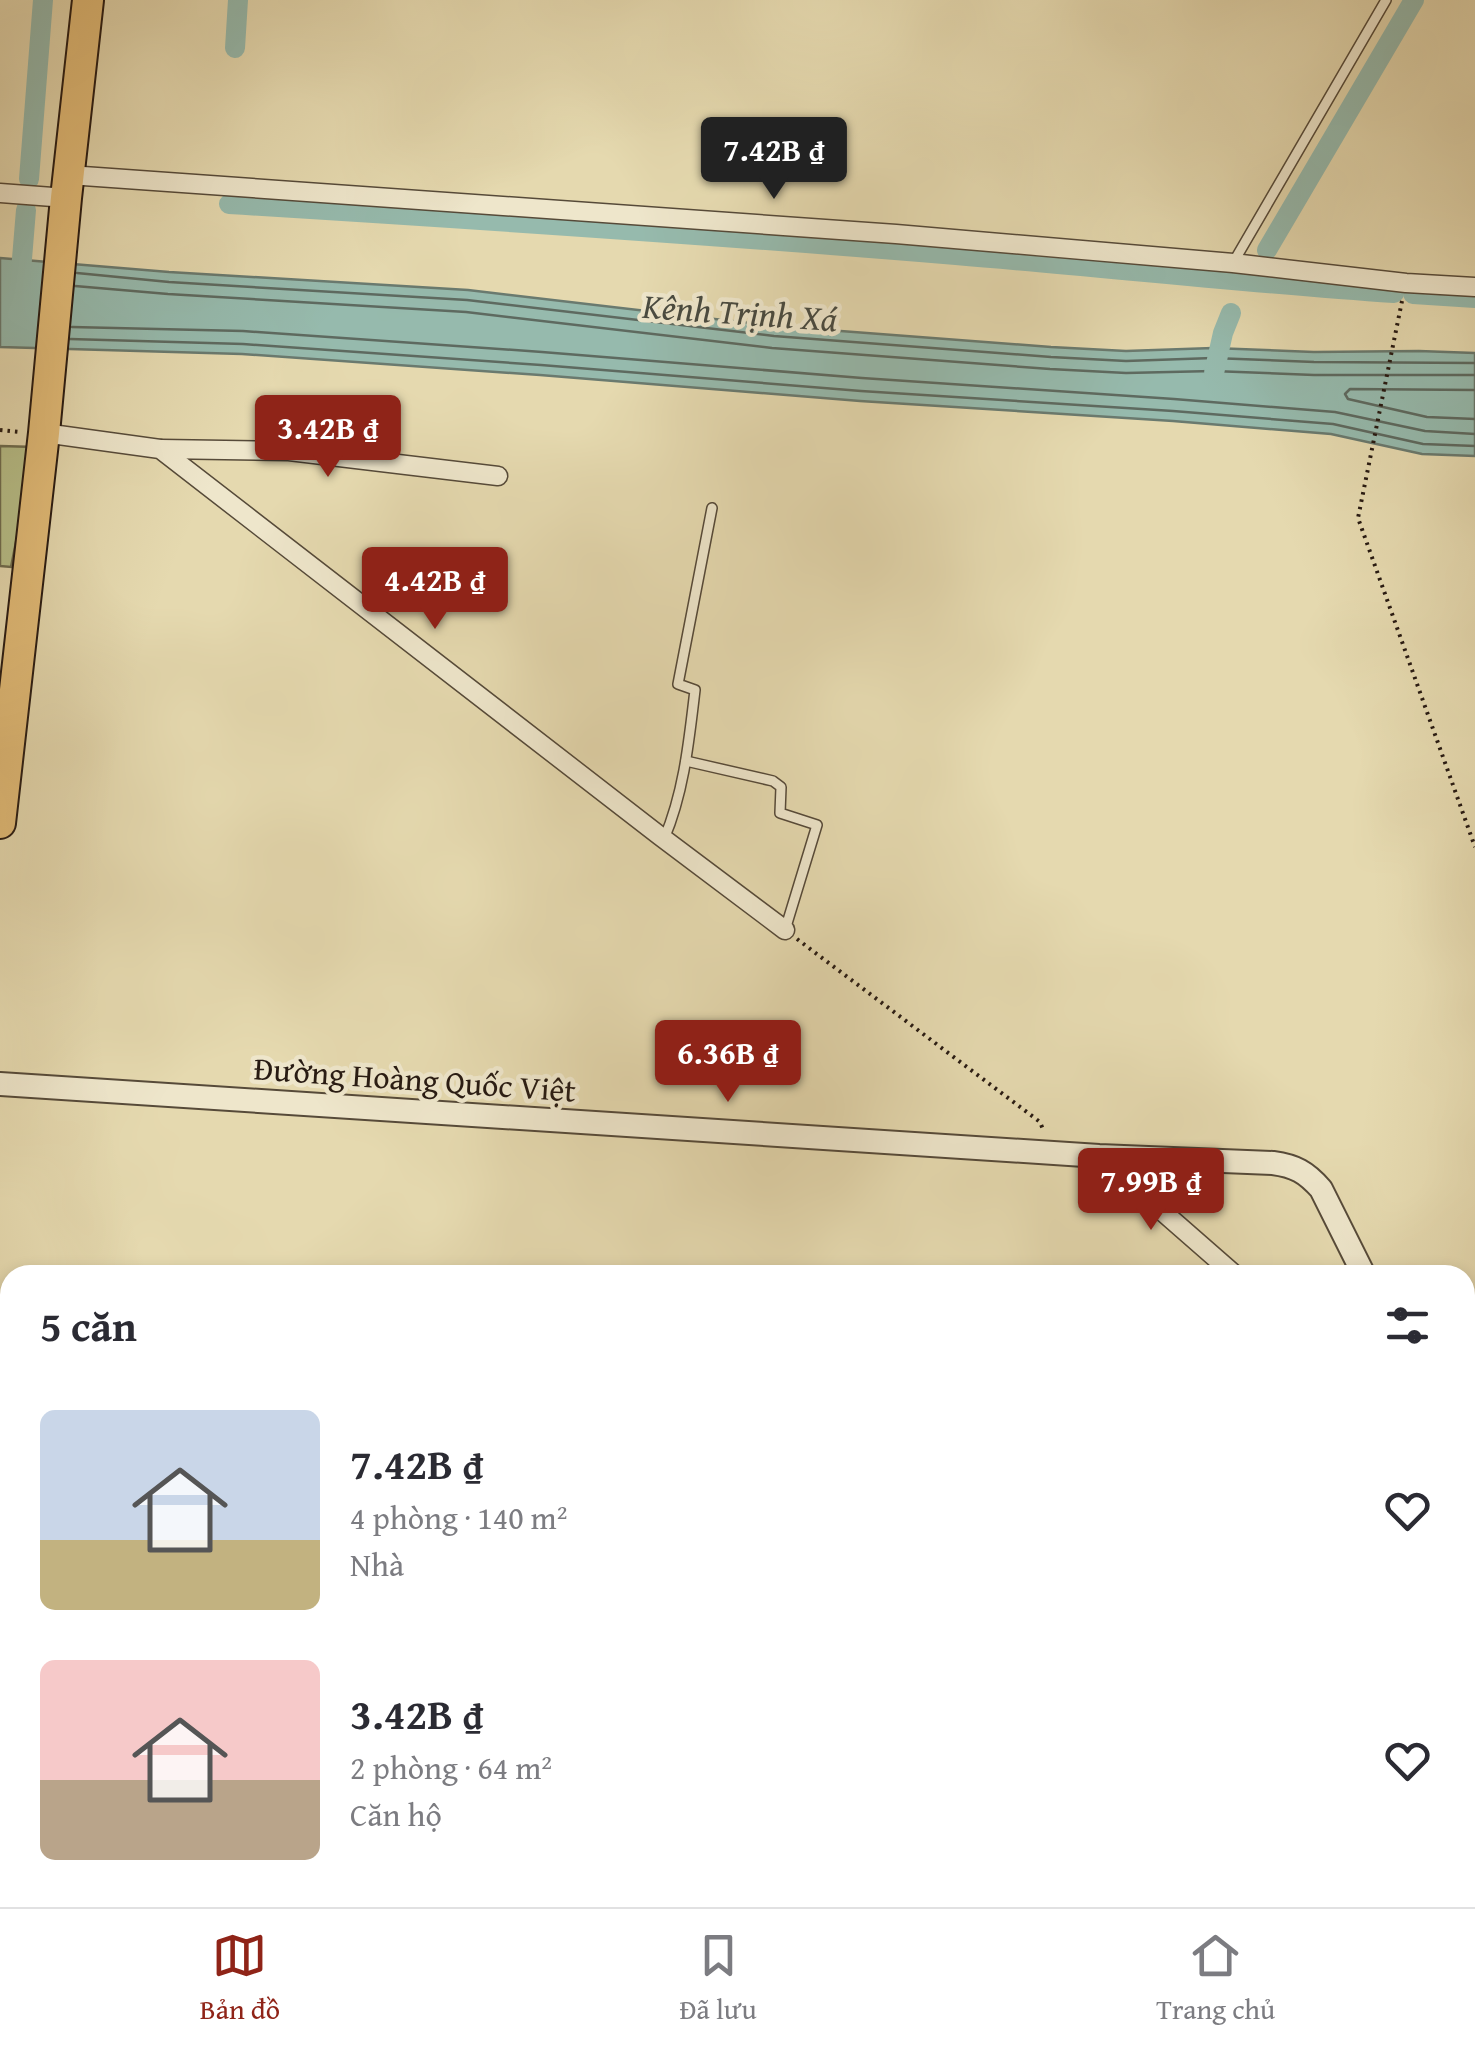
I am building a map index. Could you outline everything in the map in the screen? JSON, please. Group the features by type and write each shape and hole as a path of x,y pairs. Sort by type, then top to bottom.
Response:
{"main road":[{"path":"0,814 15,642 44,433 88,0"}],"street":[{"path":"0,193 68,186 876,232 1475,287"},
{"path":"44,433 160,449 289,452 498,476"},
{"path":"160,449 785,930"},
{"name":"Đường Hoàng Quốc Việt","path":"0,1084 1098,1156 1273,1162 1298,1168 1311,1178 1328,1201 1359,1265"},
{"path":"1098,1156 1223,1265"}],"lane":[{"path":"1233,263 1386,0"},
{"path":"664,839 675,813 686,762 695,690 678,684 712,508"},
{"path":"686,762 779,784 780,812 817,825 785,930"}],"path":[{"path":"1406,282 1358,518 1475,847"},
{"path":"785,930 1040,1122 1054,1153"}],"green space":[{"path":"0,446 35,447 11,567 0,566"}],"water":[{"name":"Kênh Trịnh Xá","path":"0,258 468,290 775,326 1051,347 1475,353 1475,456 1422,454 1331,434 1173,421 242,354 0,347"}],"waterway":[{"path":"29,179 43,0"},
{"path":"235,48 238,0"},
{"path":"1267,250 1414,0"},
{"path":"229,204 774,241 1394,293"},
{"path":"20,283 26,210"},
{"path":"1413,294 1475,298"},
{"path":"1214,373 1231,313"}]}
